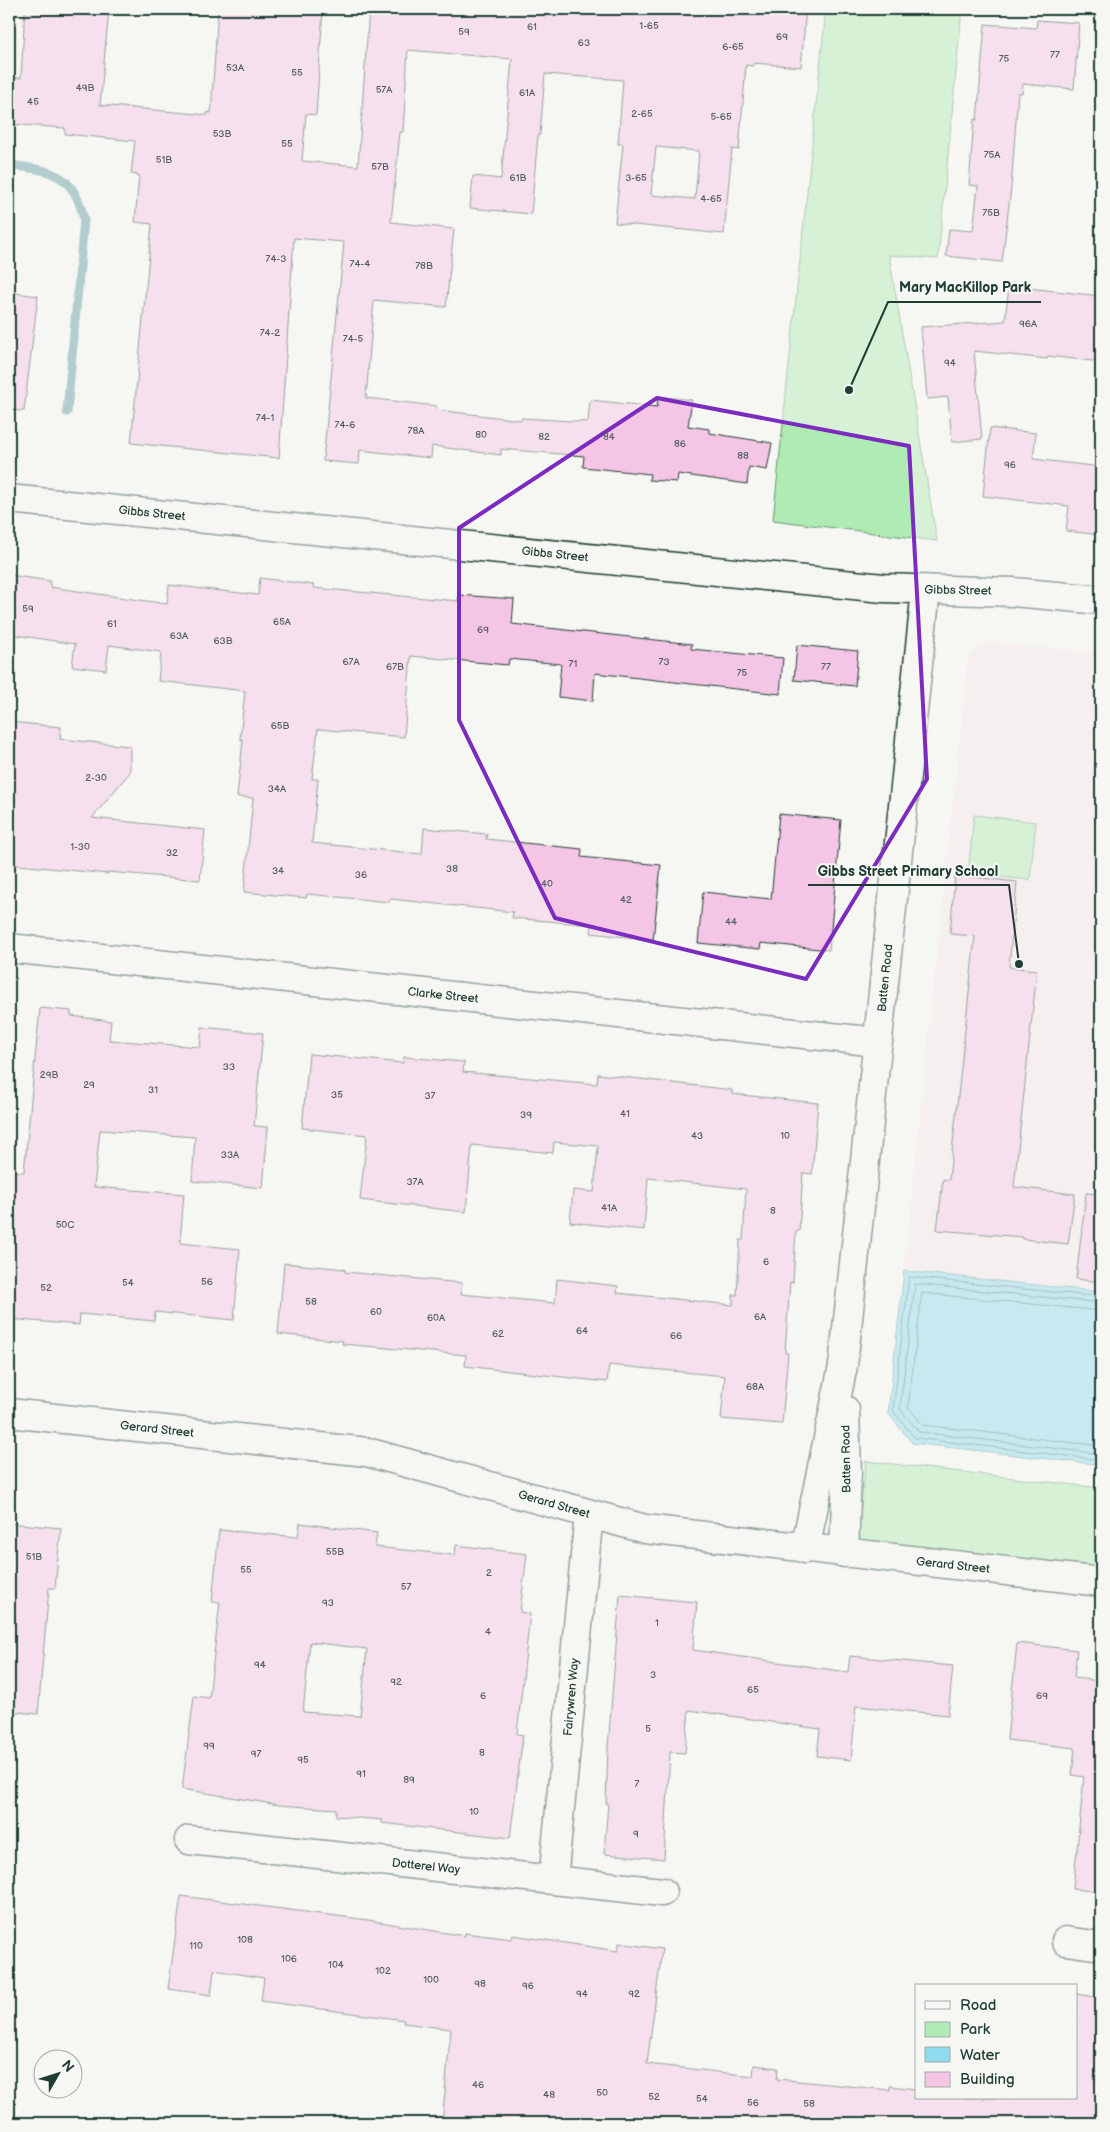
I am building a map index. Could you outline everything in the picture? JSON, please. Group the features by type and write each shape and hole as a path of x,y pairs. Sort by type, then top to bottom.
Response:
{"street":[{"name":"Gibbs Street","path":"9,499 875,587 1013,592 1101,600"},
{"name":"Batten Road","path":"805,1548 843,1366 926,590"},
{"name":"Clarke Street","path":"9,948 878,1042"},
{"name":"Batten Road","path":"843,1366 847,1472 844,1553"},
{"name":"Gerard Street","path":"9,1413 367,1452 645,1530 1101,1582"},
{"name":"Fairywren Way","path":"553,1880 588,1514"},
{"name":"Dotterel Way","path":"189,1840 662,1892"},
{"path":"1066,1941 1101,1946"}],"highlighted area":[{"path":"657,398 909,446 927,779 806,979 555,918 459,720 459,528"}],"shaded area":[{"path":"987,642 1101,653 1101,1292 904,1271 968,656"}],"green space":[{"path":"826,9 962,9 938,259 889,255 937,541 773,520"},
{"path":"974,815 1036,822 1030,880 968,874"},
{"path":"866,1461 1101,1488 1101,1569 857,1541"}],"water":[{"path":"904,1271 1101,1292 1101,1465 912,1443 888,1413"}],"building":[{"path":"25,9 109,9 100,105 208,115 208,112 211,113 218,9 323,9 316,115 306,114 302,161 358,166 369,9 806,9 801,67 754,63 753,66 746,65 739,150 732,149 724,234 615,223 623,144 618,144 623,80 545,74 531,214 470,208 473,176 501,179 512,59 408,50 403,132 400,132 391,222 454,229 446,307 374,300 366,398 437,406 436,410 521,420 521,418 588,422 590,400 657,407 658,396 692,400 688,426 709,429 709,433 772,443 767,470 749,467 747,484 678,474 677,482 649,480 650,474 583,467 584,456 501,449 501,455 432,446 431,458 360,450 359,464 323,461 344,242 294,238 279,458 131,443 152,224 135,222 139,175 131,174 135,141 65,134 65,128 9,124 9,77 21,78","holes":["656,147 699,151 695,199 651,195"]},
{"path":"1037,20 1079,23 1074,89 1023,84 1022,93 1018,93 1011,188 1002,262 946,256 949,229 973,231 978,186 969,185 974,119 977,120 985,24 1036,28"},
{"path":"1009,286 1101,296 1101,362 1048,356 1047,359 974,351 982,439 952,442 948,397 927,399 921,327 1005,321"},
{"path":"9,292 38,296 24,411 9,410"},
{"path":"990,428 1036,433 1033,459 1101,467 1101,535 1066,531 1069,506 983,496"},
{"path":"9,575 50,581 50,587 167,604 169,585 258,595 260,578 314,585 314,588 458,601 458,595 514,599 512,624 692,644 691,649 783,658 780,694 595,673 593,701 558,697 561,664 509,659 508,665 411,656 404,737 318,729 312,779 318,779 312,843 422,854 424,828 487,834 486,839 582,849 581,857 661,865 653,940 591,933 592,925 512,918 513,912 390,899 389,902 307,894 306,898 244,892 253,798 237,797 243,740 240,739 245,691 158,681 161,652 109,645 106,670 72,666 75,644 9,634"},
{"path":"797,645 858,651 855,686 794,680"},
{"path":"9,722 61,727 60,739 130,746 130,772 92,818 205,830 200,880 108,872 108,874 9,864"},
{"path":"779,814 841,820 829,950 761,943 760,949 698,943 703,892 771,899"},
{"path":"955,875 1017,882 1009,967 1037,970 1014,1187 1075,1194 1068,1244 1023,1239 1023,1237 937,1230 943,1179 949,1180 975,936 950,934"},
{"path":"40,1008 71,1011 71,1016 111,1021 109,1040 200,1047 202,1027 263,1033 254,1126 268,1127 263,1188 192,1181 195,1137 100,1130 94,1187 184,1194 180,1243 240,1249 234,1320 155,1312 154,1321 80,1314 79,1325 9,1319 13,1243 9,1243 9,1171 24,1172"},
{"path":"309,1054 403,1063 404,1057 464,1062 463,1072 597,1084 598,1074 732,1090 732,1094 818,1103 812,1174 803,1173 799,1231 796,1231 793,1283 790,1282 785,1353 788,1353 782,1424 721,1419 725,1376 609,1365 607,1382 465,1366 466,1355 342,1344 343,1341 278,1334 284,1263 345,1269 345,1272 462,1283 461,1294 555,1303 557,1279 618,1286 617,1293 733,1305 733,1295 737,1295 740,1240 743,1240 746,1189 648,1178 644,1230 570,1222 573,1190 594,1192 598,1146 554,1142 553,1153 472,1145 466,1212 360,1200 367,1135 302,1128"},
{"path":"1086,1193 1101,1194 1101,1282 1076,1279"},
{"path":"9,1523 61,1528 55,1588 49,1588 38,1714 9,1711"},
{"path":"300,1523 377,1533 375,1547 455,1555 456,1545 527,1554 520,1612 530,1614 517,1734 523,1735 510,1838 382,1823 382,1820 336,1816 336,1809 279,1805 182,1789 194,1696 209,1698 220,1602 212,1602 219,1530 298,1537","holes":["310,1642 367,1649 360,1716 303,1712"]},
{"path":"620,1595 697,1602 693,1650 848,1672 850,1656 953,1666 948,1715 856,1706 851,1760 817,1756 820,1729 689,1710 685,1753 670,1752 664,1859 604,1854 608,1803 606,1803 608,1747"},
{"path":"1017,1643 1077,1650 1074,1678 1101,1681 1101,1892 1073,1889 1084,1777 1072,1775 1075,1748 1007,1740"},
{"path":"181,1896 368,1920 465,1936 465,1933 512,1939 513,1935 618,1951 619,1943 662,1949 647,2064 753,2076 754,2065 778,2068 777,2079 890,2090 890,2086 915,2089 915,2100 1078,2100 1078,1994 1101,1998 1101,2051 1097,2123 442,2123 451,2029 403,2023 404,2020 261,2001 264,1978 214,1970 211,1995 168,1989"}],"waterway":[{"path":"9,165 37,169 59,177 74,192 80,204 84,220 67,412"}],"place":[{"name":"Mary MacKillop Park","path":"849,390"},
{"name":"Gibbs Street Primary School","path":"1019,964"}]}
